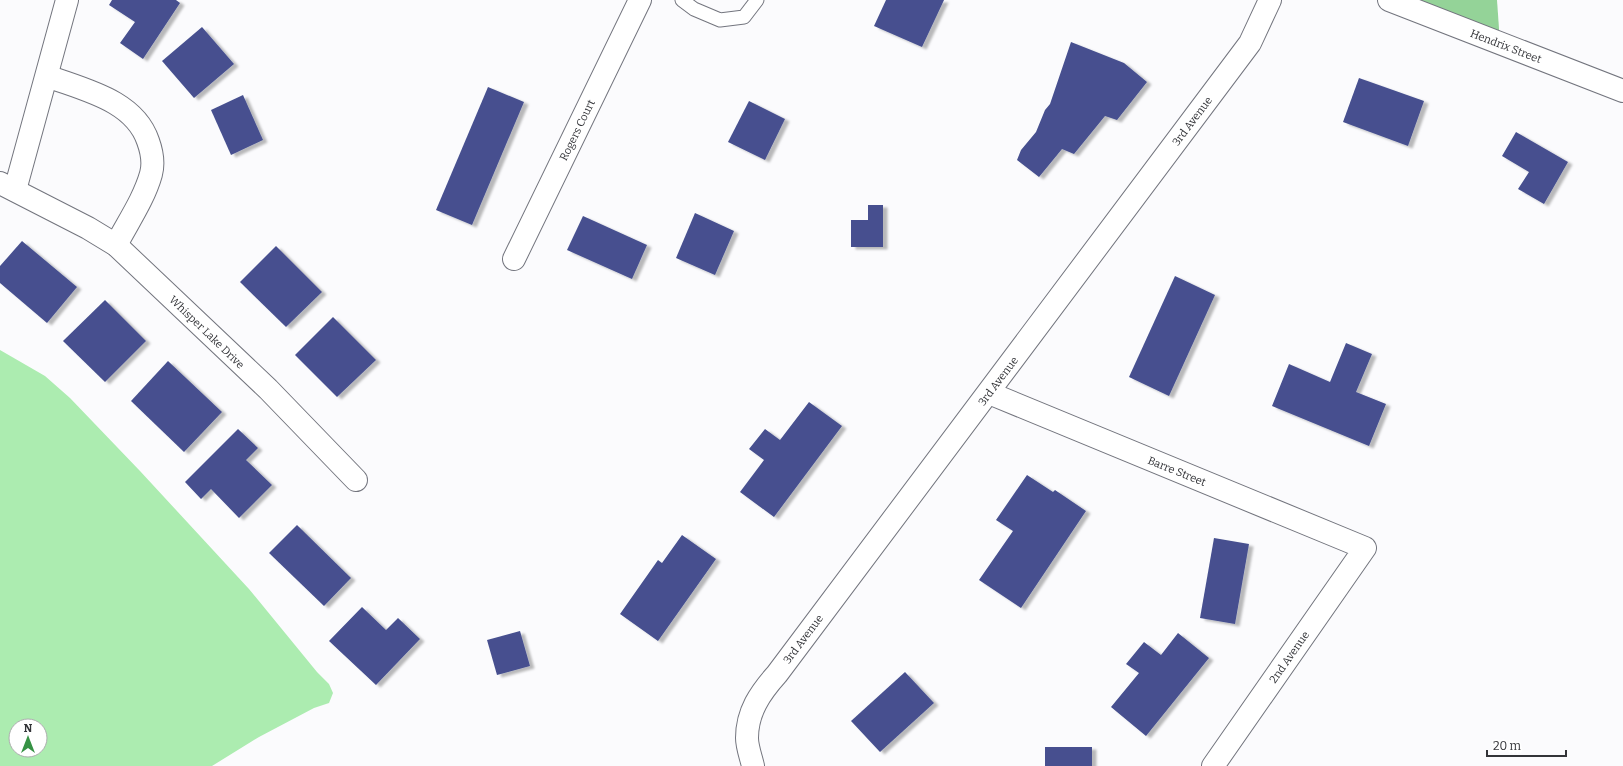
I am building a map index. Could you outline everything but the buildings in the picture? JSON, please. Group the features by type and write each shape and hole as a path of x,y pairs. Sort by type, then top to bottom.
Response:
{"street":[{"name":"Whisper Lake Drive","path":"67,0 47,76 8,187 116,245 268,390 356,480"},
{"name":"Rogers Court","path":"514,259 640,0"},
{"name":"3rd Avenue","path":"752,766 747,739 750,715 761,692 777,674 989,393 1250,43 1270,0"},
{"name":"Hendrix Street","path":"1389,0 1623,91"},
{"path":"47,76 113,102 138,122 147,138 153,154 152,173 145,190 116,245"},
{"name":"Barre Street","path":"989,393 1364,548"},
{"name":"2nd Avenue","path":"1212,766 1364,548"}],"lane":[{"path":"682,0 694,9 720,20 744,16 757,0"}],"shaded area":[{"path":"1389,0 1497,0 1500,43"},
{"path":"0,350 45,376 70,398 249,589 317,672 329,684 333,693 329,703 314,708 259,737 212,766 0,766"}]}
